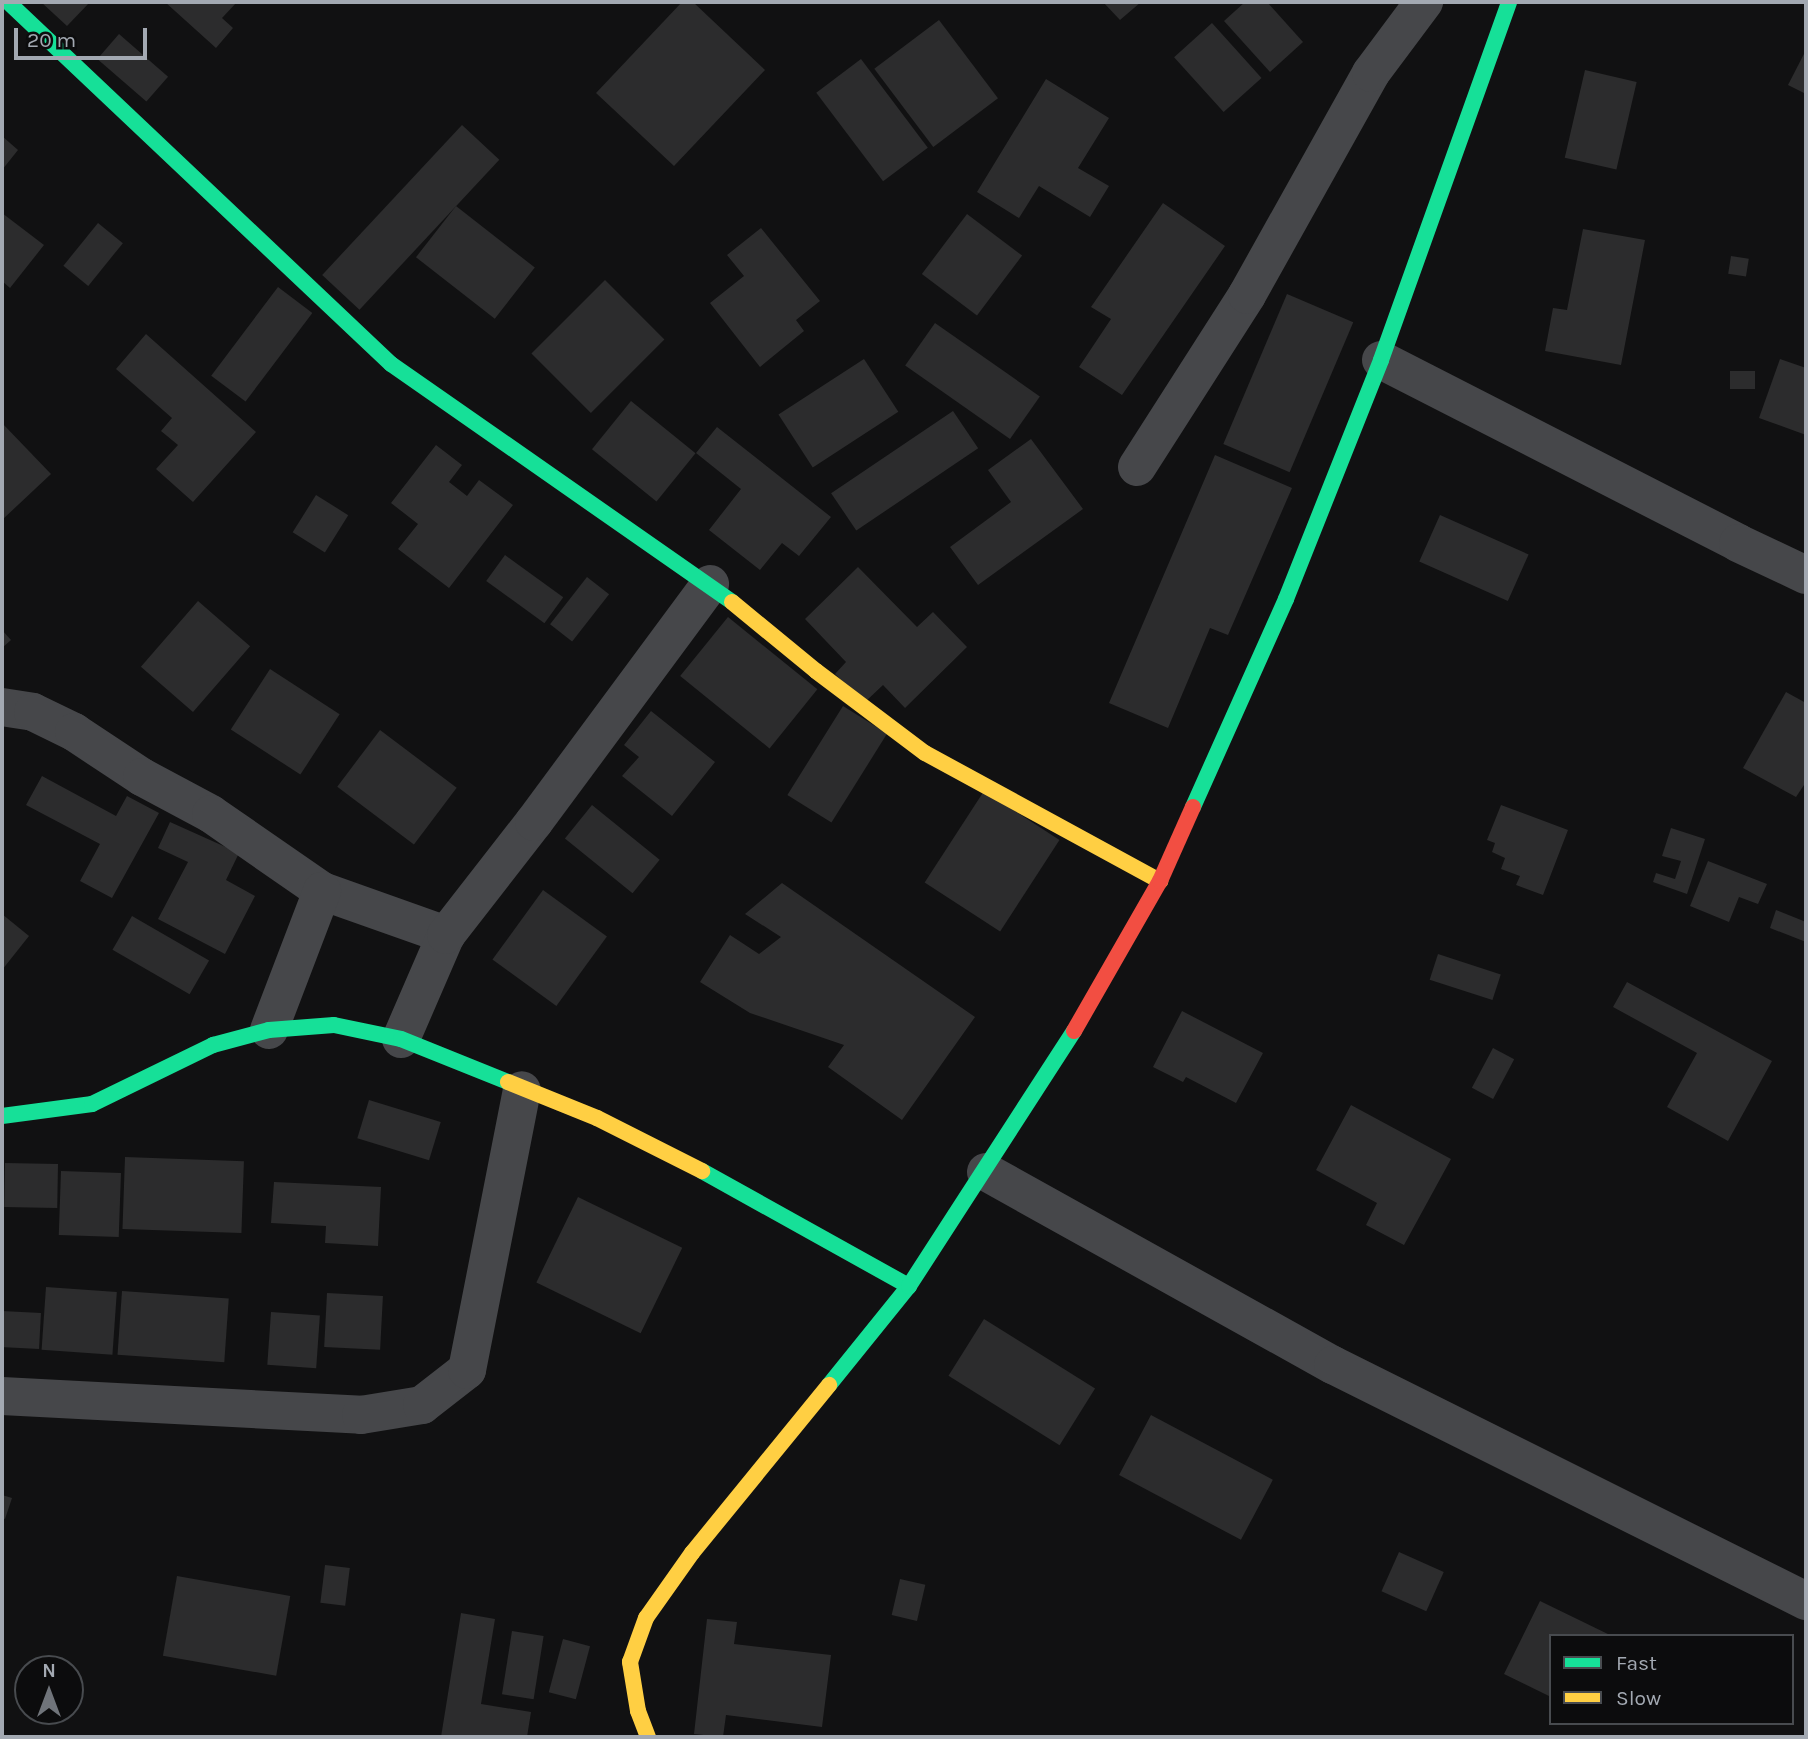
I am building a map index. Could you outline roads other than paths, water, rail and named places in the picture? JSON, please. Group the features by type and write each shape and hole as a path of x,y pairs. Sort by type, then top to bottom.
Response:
{"street":[{"path":"8,2 390,364 710,584 816,671 925,753 1160,881"},
{"path":"1137,467 1247,295 1371,74 1424,2"},
{"path":"648,1737 638,1711 630,1662 646,1618 692,1553 909,1286 1059,1058 1160,881 1286,598 1381,360 1509,2"},
{"path":"1381,360 1738,543 1806,575"},
{"path":"401,1039 446,934 534,822 710,584"},
{"path":"2,707 33,712 74,732 142,777 211,814 322,891 446,934"},
{"path":"269,1030 322,891"},
{"path":"2,1116 92,1104 213,1045 269,1030 334,1025 401,1039 597,1118 737,1189 909,1286"},
{"path":"2,1396 361,1415 422,1405 467,1370 522,1090"},
{"path":"986,1172 1333,1365 1806,1601"}]}
